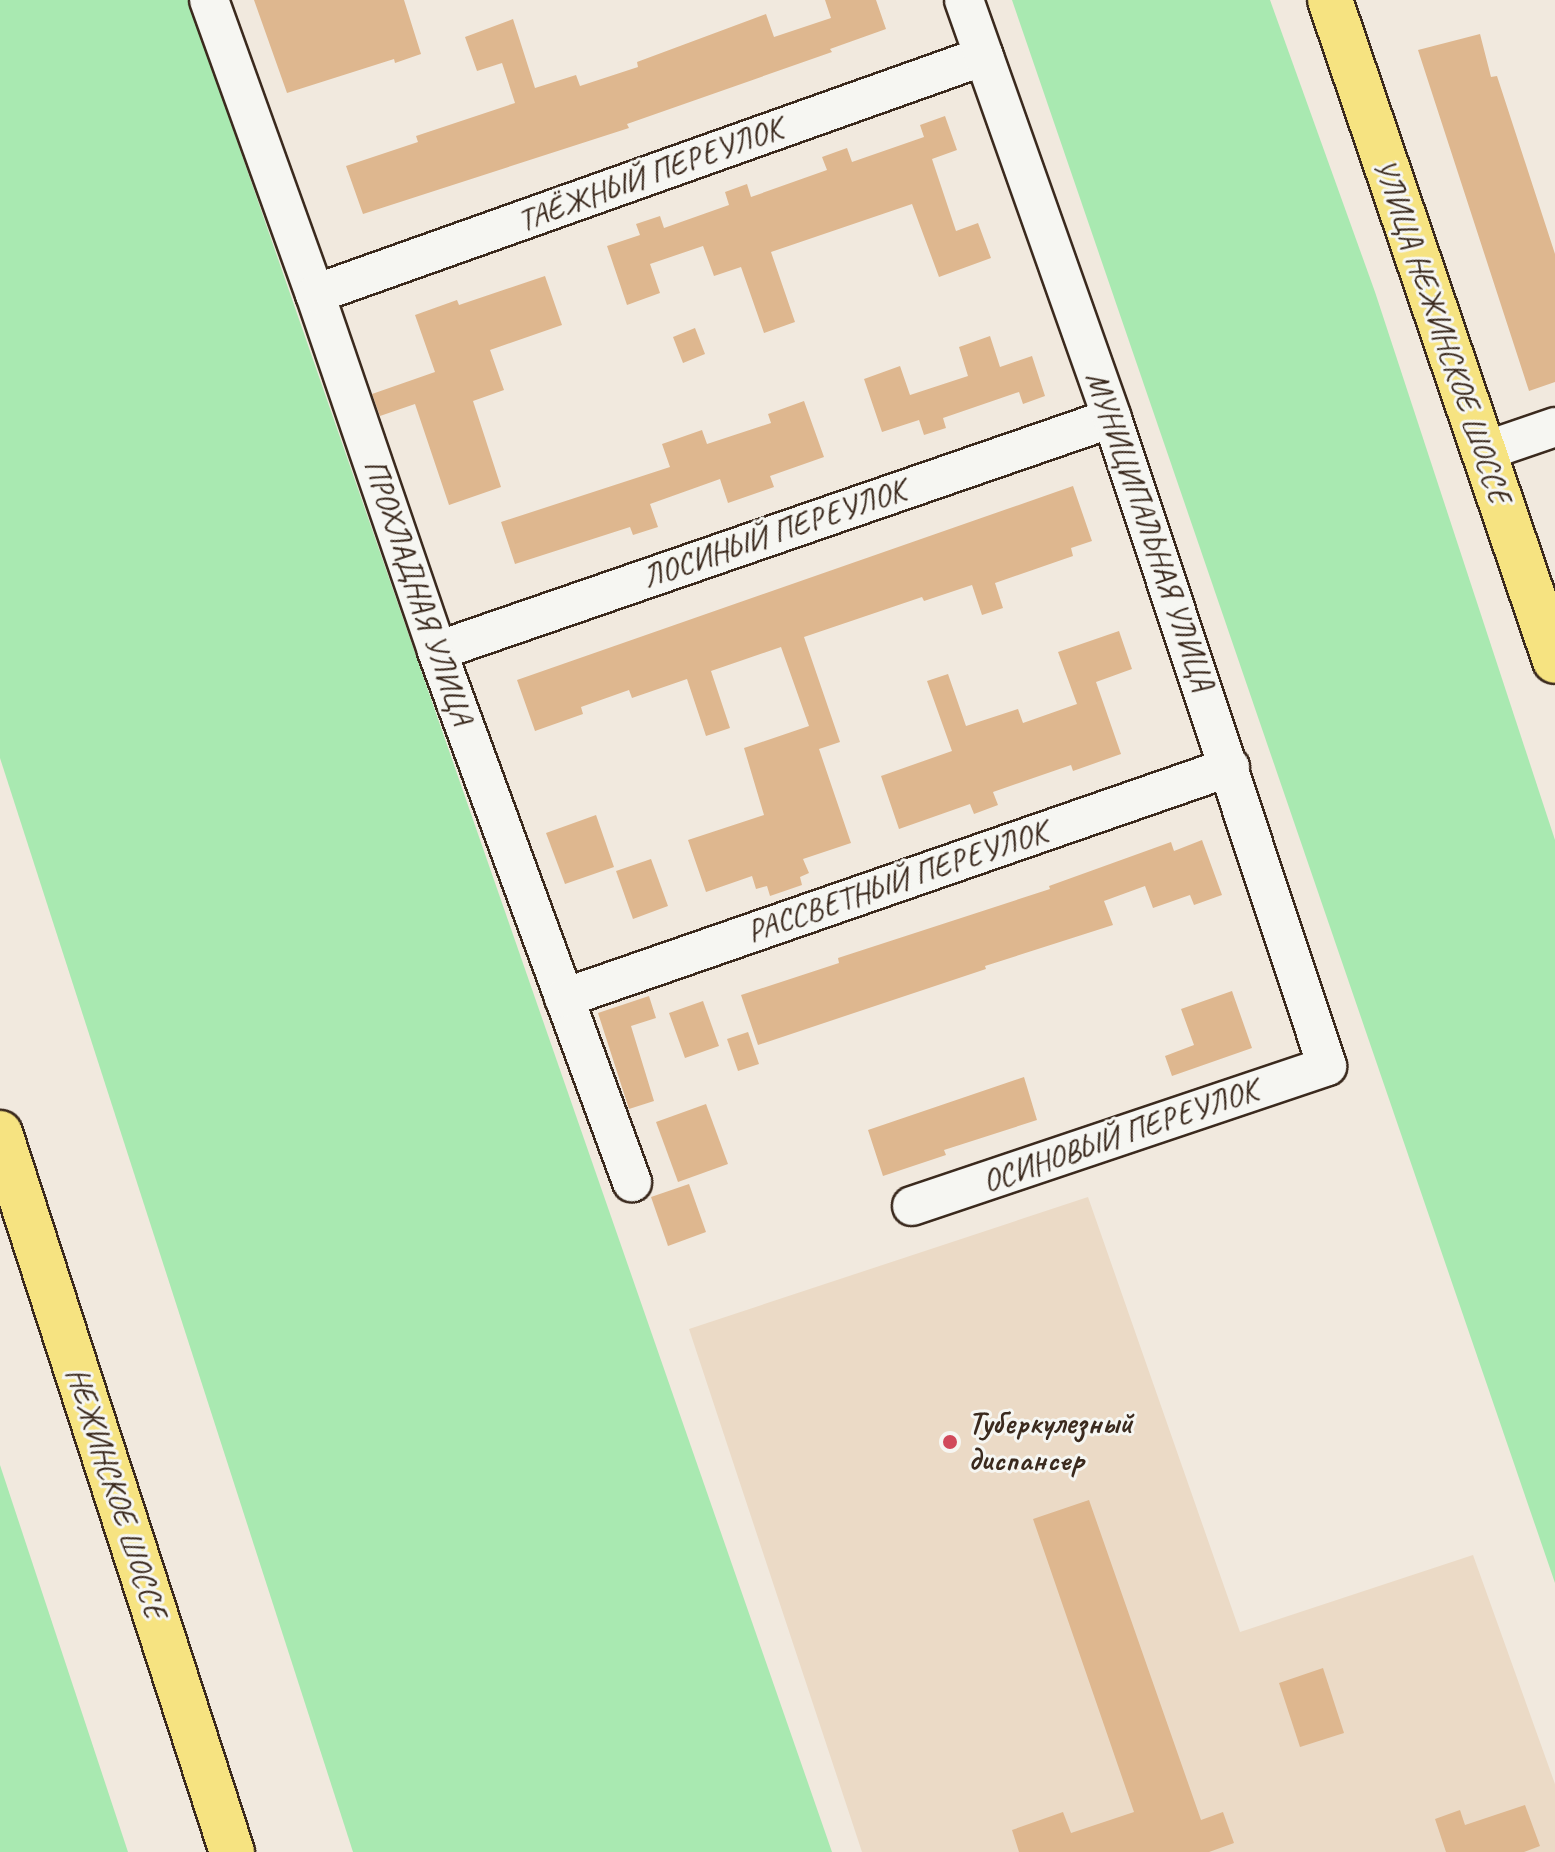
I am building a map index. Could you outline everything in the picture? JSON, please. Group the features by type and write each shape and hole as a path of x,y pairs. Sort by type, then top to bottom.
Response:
{"main road":[{"name":"УЛИЦА НЕЖИНСКОЕ ШОССЕ","path":"1330,0 1555,661"},
{"name":"НЕЖИНСКОЕ ШОССЕ","path":"0,1133 232,1852"},
{"name":"НЕЖИНСКОЕ ШОССЕ","path":"0,1216 207,1852"}],"street":[{"name":"ПРОХЛАДНАЯ УЛИЦА","path":"209,0 315,294 437,651 632,1182"},
{"name":"МУНИЦИПАЛЬНАЯ УЛИЦА","path":"964,0 1112,418 1327,1066"},
{"name":"ТАЁЖНЫЙ ПЕРЕУЛОК","path":"315,294 984,56"},
{"name":"ЛОСИНЫЙ ПЕРЕУЛОК","path":"437,651 1112,418"},
{"path":"1482,452 1555,427"},
{"name":"РАССВЕТНЫЙ ПЕРЕУЛОК","path":"564,998 1230,767"},
{"name":"ОСИНОВЫЙ ПЕРЕУЛОК","path":"912,1206 1327,1066"}],"shaded area":[{"name":"Туберкулезный диспансер","path":"1088,1197 1240,1632 1473,1555 1555,1784 1555,1852 862,1852 689,1329"}],"green space":[{"path":"0,0 188,0 832,1852 353,1852 0,758"},
{"path":"1012,0 1270,0 1375,292 1555,840 1555,1583"},
{"path":"0,1465 128,1852 0,1852"}],"building":[{"path":"254,0 404,0 421,54 395,63 394,59 287,93"},
{"path":"825,0 876,0 886,29 830,49 832,52 627,124 629,128 363,214 346,166 418,142 416,136 515,103 502,63 477,71 465,37 513,19 535,88 576,75 580,86 638,67 637,62 766,14 774,37 831,18"},
{"path":"1480,34 1491,77 1497,76 1555,254 1555,382 1529,391 1418,50"},
{"path":"945,116 957,150 932,159 956,231 978,223 991,258 939,277 912,204 771,252 795,322 764,333 741,267 714,276 703,246 650,264 660,293 627,305 607,246 640,235 636,224 660,216 664,228 729,205 725,192 747,184 751,197 827,170 822,157 847,148 852,162 924,137 920,125"},
{"path":"545,276 562,325 490,350 504,390 473,401 501,487 449,505 415,404 380,416 372,394 435,372 415,315 457,300 459,305"},
{"path":"695,328 705,354 683,363 673,337"},
{"path":"990,336 1000,367 1032,356 1045,396 1023,404 1019,392 943,418 946,428 924,435 919,420 882,432 864,379 900,366 910,395 968,376 959,347"},
{"path":"804,401 824,457 770,476 774,487 728,503 720,479 650,504 658,527 633,535 630,527 515,564 501,522 670,467 662,444 702,430 707,444 771,423 768,414"},
{"path":"1073,486 1092,541 1071,548 1073,556 995,583 1003,608 982,615 972,585 924,601 922,597 804,637 840,742 819,749 851,843 803,859 809,873 800,877 802,885 770,896 767,886 756,889 752,876 706,892 688,840 764,815 744,748 809,726 781,647 711,671 730,728 706,736 687,679 632,698 629,690 581,707 583,714 535,731 517,680"},
{"path":"1119,631 1132,669 1096,682 1121,754 1073,771 1071,765 993,792 998,805 974,814 970,804 899,829 881,776 952,751 927,681 948,674 966,726 1018,709 1023,723 1077,704 1058,652"},
{"path":"596,815 614,867 565,884 546,833"},
{"path":"1202,840 1222,895 1194,905 1190,895 1153,908 1145,886 1104,901 1113,925 758,1045 741,995 839,963 838,958 1050,889 1049,886 1171,842 1174,851"},
{"path":"651,859 668,906 633,919 616,871"},
{"path":"1232,991 1252,1048 1172,1076 1165,1056 1194,1045 1181,1009"},
{"path":"649,996 656,1018 631,1026 654,1101 629,1109 598,1013"},
{"path":"703,1001 719,1046 685,1058 669,1013"},
{"path":"748,1032 759,1064 738,1071 727,1039"},
{"path":"1024,1077 1037,1120 944,1150 946,1155 883,1176 868,1130"},
{"path":"706,1104 728,1164 678,1182 656,1122"},
{"path":"689,1184 706,1232 668,1246 651,1197"},
{"path":"1089,1500 1201,1820 1223,1812 1234,1843 1209,1852 1019,1852 1012,1830 1063,1812 1071,1833 1134,1812 1033,1519"},
{"path":"1323,1668 1344,1733 1300,1747 1279,1683"},
{"path":"1525,1805 1540,1846 1524,1852 1446,1852 1435,1819 1460,1810 1465,1825"}],"place":[{"name":"Туберкулезный диспансер","path":"950,1442"}]}
